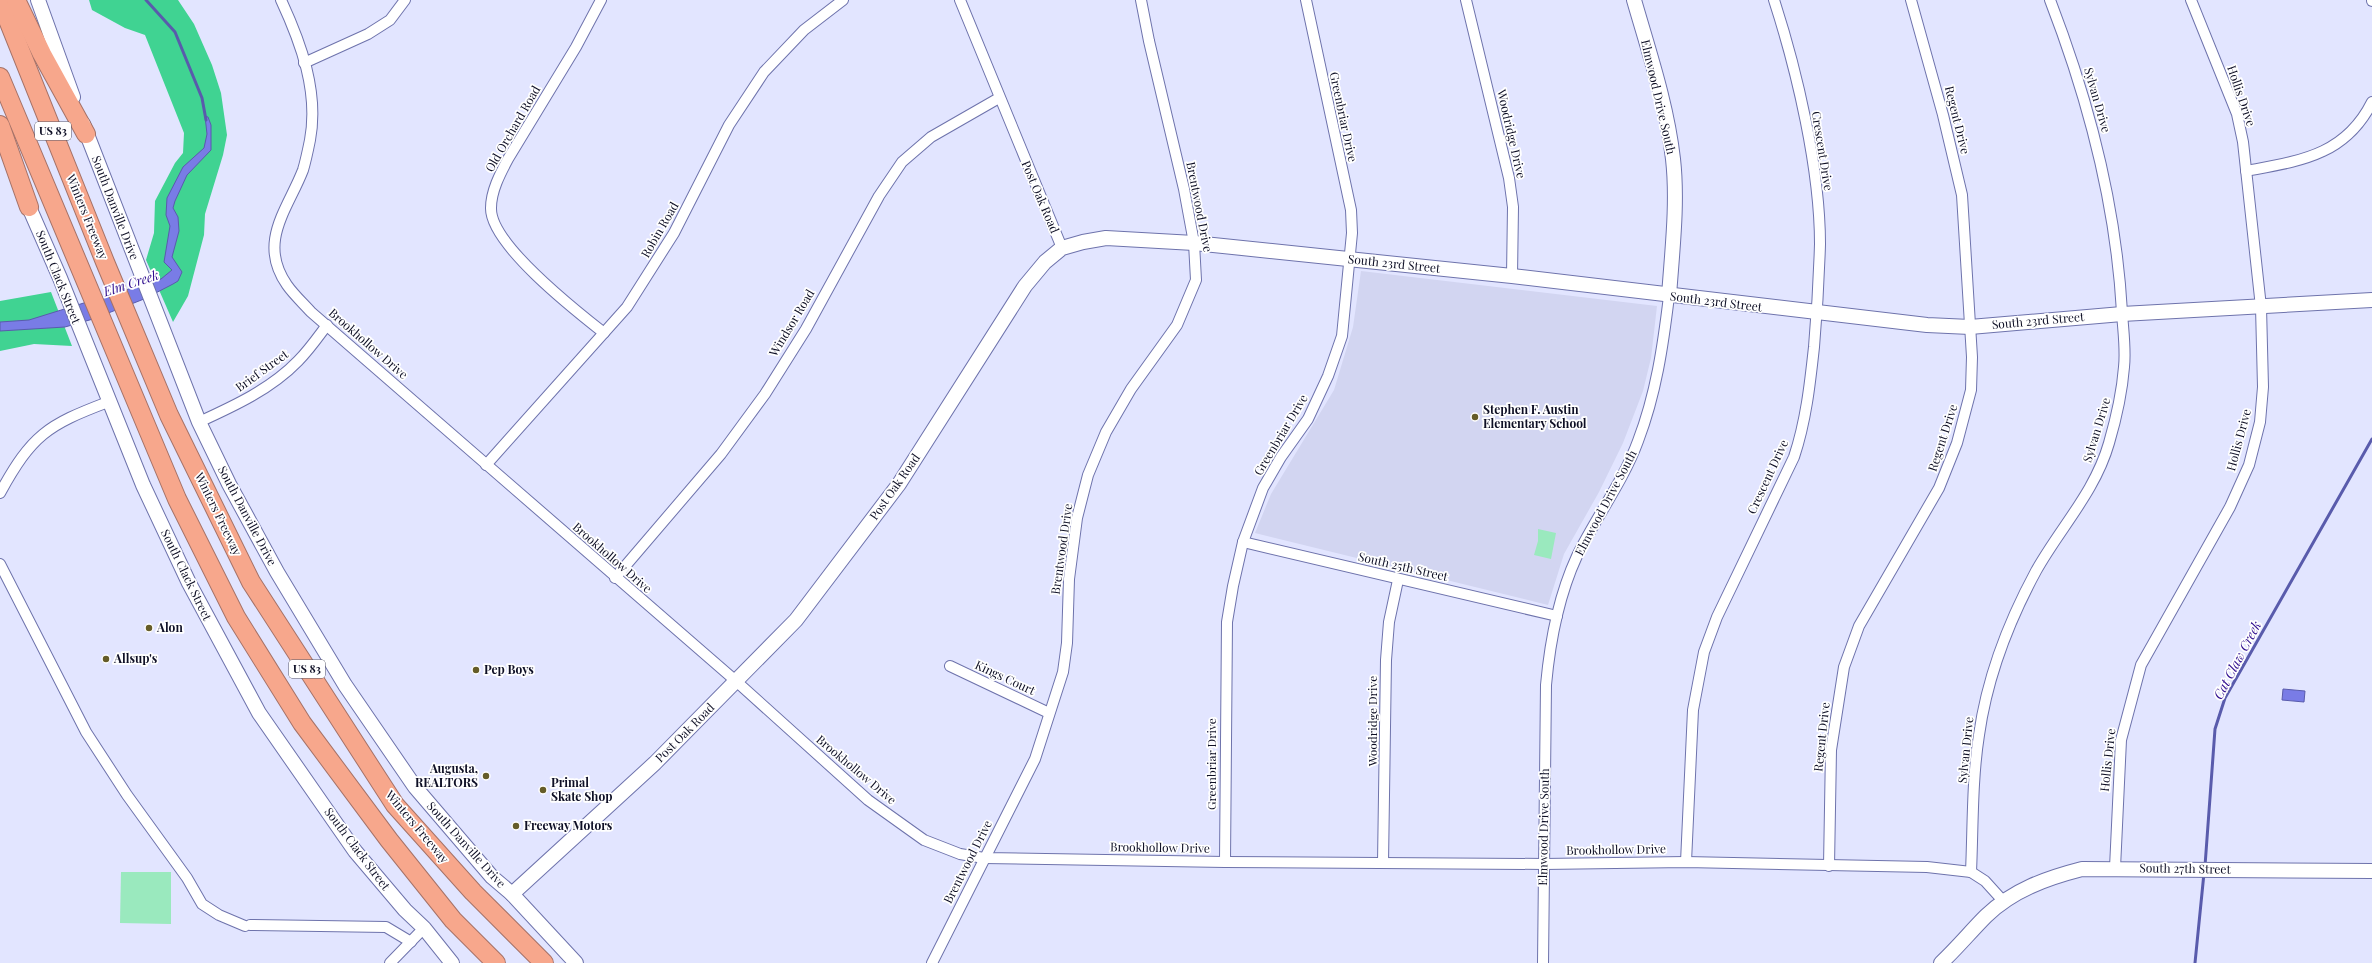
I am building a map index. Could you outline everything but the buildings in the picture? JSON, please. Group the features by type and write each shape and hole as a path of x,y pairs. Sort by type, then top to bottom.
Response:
{"highway":[{"name":"Winters Freeway","path":"0,0 105,262 169,415 251,582 390,798 473,892 544,963"},
{"path":"16,0 42,54 86,134"},
{"name":"Winters Freeway","path":"0,77 83,271 177,499 236,617 302,723 389,840 453,920 496,963"},
{"path":"0,126 29,207"}],"main road":[{"name":"South Danville Drive","path":"38,0 86,134 130,250 199,422 229,484 277,572 345,685 415,787 492,877 512,894 576,963"},
{"name":"Elmwood Drive South","path":"1634,0 1657,81 1673,161 1674,227 1669,296"},
{"name":"South Clack Street","path":"0,140 60,278 108,402 143,485 189,583 259,713 355,851 405,910 424,928 452,963"},
{"name":"South 23rd Street","path":"1062,248 1106,238 1194,243 1512,276 1669,296 1927,325 1970,327 2122,314 2372,300"},
{"name":"Post Oak Road","path":"512,894 654,764 737,682 796,620 831,576 899,484 1025,286 1045,262 1062,248"},
{"name":"South 27th Street","path":"1941,963 1987,916 2004,902 2036,882 2082,869 2115,868 2372,871"}],"street":[{"name":"Brookhollow Drive","path":"281,0 297,33 311,90 312,115 310,139 303,169 283,210 276,230 274,251 280,273 287,285 311,312 615,578 737,682 868,800 924,840 960,854 984,858 1225,862 1544,864 1686,862 1927,867 1971,872 1985,881 2004,902"},
{"path":"304,63 368,34 390,20 405,0"},
{"name":"Old Orchard Road","path":"601,0 576,47 499,176 491,209 498,233 528,267 604,333"},
{"name":"Robin Road","path":"486,465 627,307 651,272 697,192 729,125 760,78 804,30 842,0"},
{"name":"Post Oak Road","path":"960,0 999,98 1062,248"},
{"name":"Brentwood Drive","path":"932,963 1035,759 1063,672 1067,643 1069,580 1072,549 1076,518 1088,474 1106,432 1131,389 1177,325 1190,298 1196,280 1194,243 1141,0"},
{"name":"Greenbriar Drive","path":"1225,862 1227,622 1243,542 1263,488 1281,457 1308,419 1328,376 1342,336 1350,260 1351,210 1306,0"},
{"name":"Woodridge Drive","path":"1466,0 1509,178 1513,206 1512,276"},
{"name":"Crescent Drive","path":"1686,862 1693,710 1704,652 1717,617 1800,439 1810,380 1817,313 1820,243 1816,192 1798,86 1774,0"},
{"name":"Regent Drive","path":"1829,866 1831,750 1844,667 1859,626 1940,488 1957,443 1971,390 1972,357 1966,240 1962,195 1944,115 1911,0"},
{"name":"Sylvan Drive","path":"1971,872 1978,735 1989,688 2013,618 2034,576 2090,487 2108,446 2120,399 2124,366 2120,269 2106,180 2084,98 2050,0"},
{"name":"Hollis Drive","path":"2115,868 2121,740 2141,666 2230,507 2249,465 2260,422 2263,387 2260,307 2243,142 2237,114 2191,0"},
{"name":"Windsor Road","path":"615,578 721,454 765,394 806,329 879,196 902,162 931,137 999,98"},
{"path":"2246,171 2310,158 2333,146 2354,130 2372,102"},
{"name":"Elmwood Drive South","path":"1543,963 1546,685 1550,648 1565,584 1577,556 1623,475 1638,442 1657,379 1669,296"},
{"name":"Brief Street","path":"199,422 238,404 268,386 298,361 327,325"},
{"path":"0,493 13,468 37,438 52,426 82,411 108,402"},
{"name":"South 25th Street","path":"1243,542 1398,580 1557,616"},
{"path":"0,564 86,732 127,795 187,878 202,904 219,916 247,925 386,927 411,942"},
{"name":"Woodridge Drive","path":"1383,863 1386,660 1389,622 1398,580"},
{"name":"Kings Court","path":"950,666 1049,713"},
{"path":"390,963 424,928"}],"shaded area":[{"path":"205,116 208,117 211,125 211,150 187,175 173,208 178,217 179,231 172,257 182,272 178,281 144,299 93,319 65,327 0,331 0,322 29,320 161,279 172,270 164,262 170,226 166,215 167,198 183,167 204,148 207,134"},
{"name":"Stephen F. Austin Elementary School","path":"1361,271 1657,306 1651,358 1643,391 1623,443 1599,492 1564,554 1548,605 1255,533 1271,494 1334,390 1353,327"},
{"path":"2283,689 2305,691 2304,702 2282,700"}],"green space":[{"path":"89,0 178,0 194,24 212,65 221,93 227,135 223,155 205,214 204,235 188,296 173,322 146,260 154,233 155,201 175,163 183,153 184,133 145,35 125,28 92,10"},
{"path":"51,292 72,346 34,344 0,351 0,301"},
{"path":"1538,529 1556,533 1551,559 1534,555 1538,541"},
{"path":"121,872 171,872 171,924 120,923"}],"waterway":[{"name":"Elm Creek","path":"146,0 175,32 202,98 206,120"},
{"name":"Cat Claw Creek","path":"2205,866 2215,729 2225,698 2372,439"},
{"name":"Cat Claw Creek","path":"2195,963 2204,873"}],"place":[{"name":"Stephen F. Austin Elementary School","path":"1475,417"},
{"name":"Alon","path":"149,628"},
{"name":"Allsup's","path":"106,659"},
{"name":"Pep Boys","path":"476,670"},
{"name":"Augusta, REALTORS","path":"486,776"},
{"name":"Primal Skate Shop","path":"543,790"},
{"name":"Freeway Motors","path":"516,826"}]}
